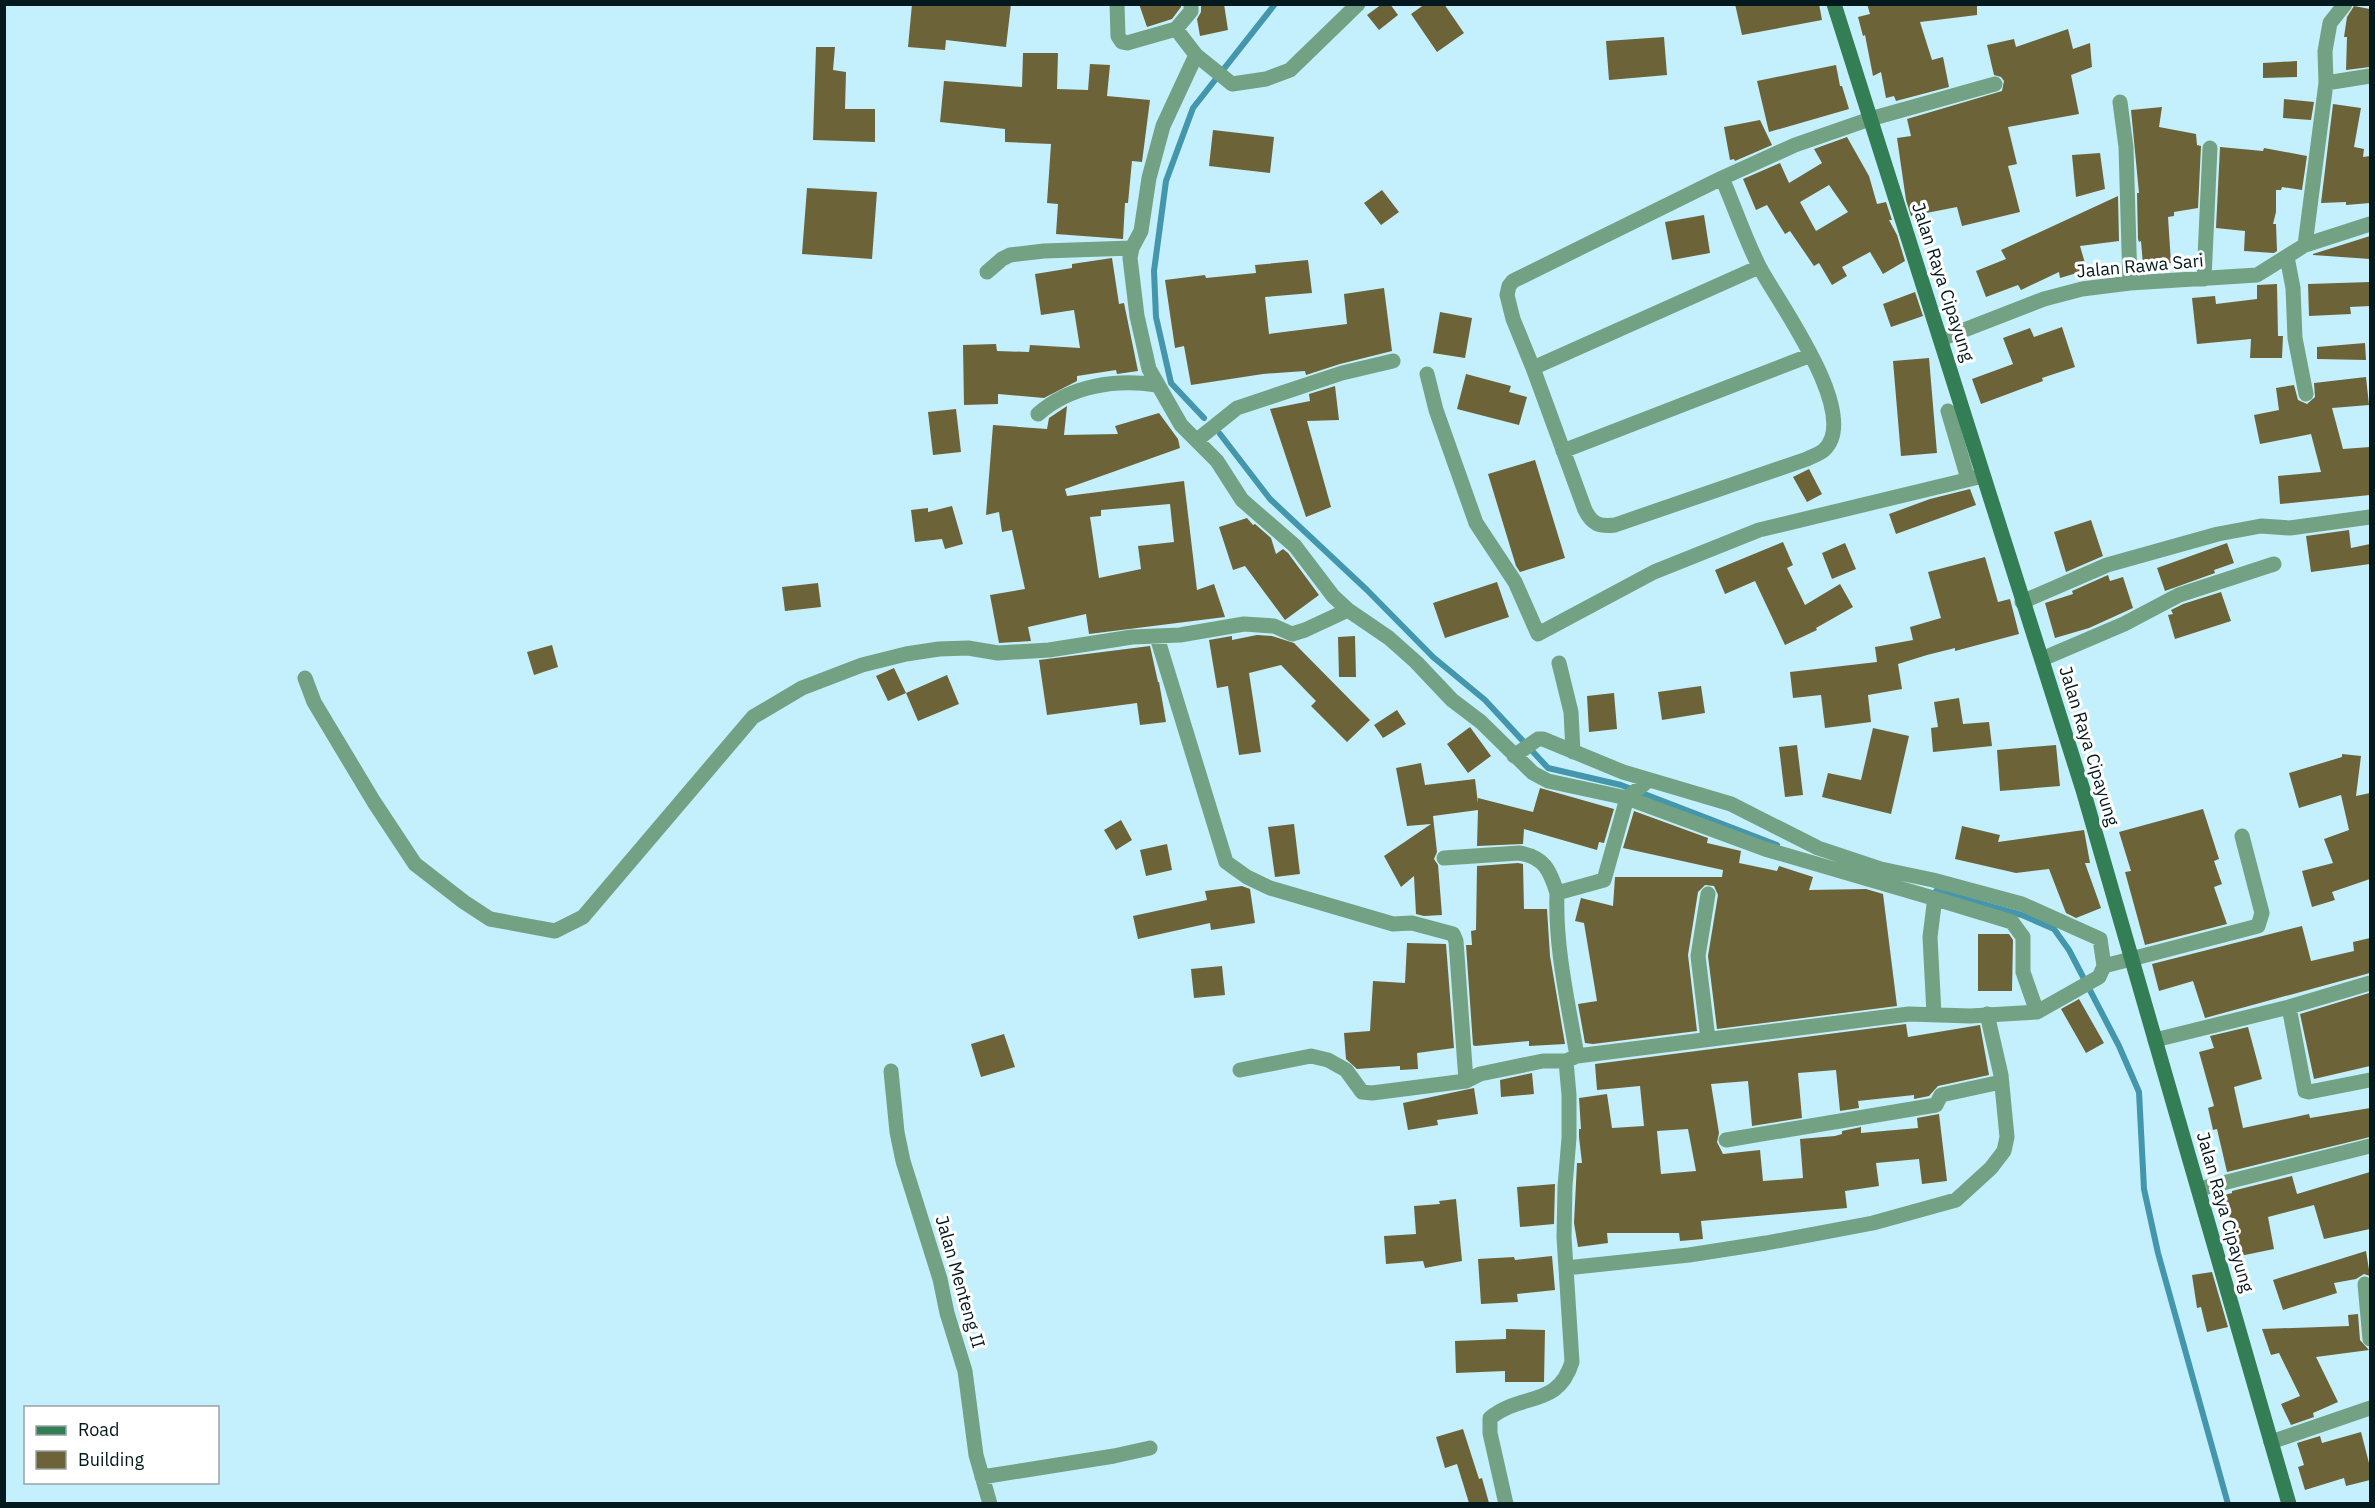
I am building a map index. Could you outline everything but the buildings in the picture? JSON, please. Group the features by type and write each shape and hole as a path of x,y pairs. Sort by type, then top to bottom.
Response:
{"main road":[{"name":"Jalan Raya Cipayung","path":"1834,4 1941,339 1965,443 1976,478 2042,659 2289,1503"}],"street":[{"path":"1117,4 1118,36 1122,42 1176,29 1191,11 1191,4"},
{"path":"1176,29 1202,60 1232,84 1266,79 1290,70 1359,4"},
{"path":"2306,245 2326,83 2325,51 2330,23 2345,4"},
{"path":"1202,60 1163,126 1149,178 1141,231 1131,248 1130,258 1137,316 1149,369 1182,425 1217,461 1242,500 1294,546 1333,596 1348,610 1389,638 1452,700 1518,754 1533,773 1548,781 1637,790 1731,804 1818,848 1881,869 1933,880 2022,904 2100,939 2124,934"},
{"path":"2326,83 2370,76"},
{"path":"1722,178 1759,267 1811,354 1831,402 1833,419 1831,438 1824,450 1808,459 1615,525 1601,527 1590,521 1585,510 1513,320 1507,295 1513,280 1722,178 1795,145 1870,119 1995,84"},
{"path":"2120,102 2126,147 2130,283"},
{"path":"2204,279 2210,147"},
{"name":"Jalan Rawa Sari","path":"1941,339 2044,299 2082,289 2130,283 2258,275 2306,245 2370,224"},
{"path":"987,272 1010,255 1044,251 1131,248"},
{"path":"2287,257 2293,288 2295,338 2306,394"},
{"path":"1533,368 1759,267"},
{"path":"1563,451 1811,354"},
{"path":"1197,440 1237,408 1342,373 1393,361"},
{"path":"1427,374 1436,410 1476,523 1515,582 1538,634 1654,572 1759,530 1976,478"},
{"path":"1038,414 1047,406 1086,388 1110,382 1134,381 1157,385"},
{"path":"1948,411 1965,443"},
{"path":"2022,602 2107,565 2218,534 2261,526 2290,528 2370,517"},
{"path":"2042,659 2124,624 2179,595 2274,564"},
{"path":"305,678 314,702 374,802 415,864 490,919 555,931 583,917 753,717 802,688 862,665 906,654 939,649 968,648 998,653 1049,650 1132,637 1180,636 1244,624 1274,626 1292,634 1348,610"},
{"path":"1157,637 1226,862 1247,877 1270,888 1393,924 1412,923 1453,934 1456,941 1466,1081"},
{"path":"1559,663 1571,712 1573,752"},
{"path":"1518,754 1536,741 1544,739 1573,752 1637,790 1765,849 2012,922 2023,937 2023,972 2037,1012"},
{"path":"1557,893 1604,880 1637,790"},
{"path":"1240,1070 1311,1056 1328,1059 1346,1070 1357,1087 1366,1093 1466,1081 1480,1074 1544,1061 1909,1014 1970,1016 2037,1012 2077,990 2102,972 2131,959 2258,926 2262,913 2242,836"},
{"path":"1444,858 1529,854 1545,863 1550,870 1557,893 1558,948 1571,1059 1565,1186 1566,1268 1572,1362 1568,1374 1554,1392 1500,1410 1490,1418 1490,1432 1506,1503"},
{"path":"1708,894 1698,956 1708,1039"},
{"path":"1933,898 1930,937 1934,1014"},
{"path":"2100,939 2102,972"},
{"path":"2155,1040 2289,1007 2370,983"},
{"path":"2289,1007 2305,1091 2370,1080"},
{"path":"1566,1268 1689,1255 1766,1243 1873,1223 1956,1200 1991,1168 2004,1151 2007,1137 2001,1083 1987,1014"},
{"name":"Jalan Menteng II","path":"891,1071 897,1132 903,1161 940,1279 947,1313 965,1371 976,1455 990,1503"},
{"path":"1726,1140 1936,1105 1941,1095 2001,1083"},
{"path":"2199,1190 2370,1146"},
{"path":"2365,1284 2370,1339"},
{"path":"2271,1442 2370,1408"},
{"path":"982,1477 1150,1448"}],"waterway":[{"path":"1204,418 1171,383 1156,317 1154,271 1166,181 1193,108 1275,4"},
{"path":"1220,434 1270,499 1367,590 1433,657 1485,700 1548,768 1621,785 1777,845"},
{"path":"1936,891 2022,915 2054,929 2069,950 2119,1046 2139,1092 2144,1189 2158,1253 2228,1504"}]}
